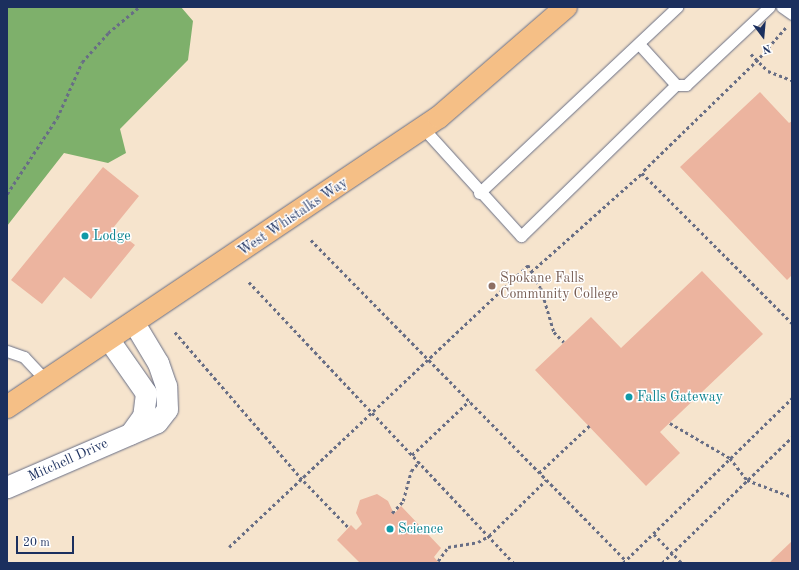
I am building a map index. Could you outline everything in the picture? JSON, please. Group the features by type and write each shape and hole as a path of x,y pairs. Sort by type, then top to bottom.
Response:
{"main road":[{"name":"West Whistalks Way","path":"7,408 134,324 423,128 566,7"}],"street":[{"name":"Mitchell Drive","path":"7,487 157,422 167,409 166,386 158,362 134,324"},
{"path":"109,340 146,393 142,416 130,434"}],"lane":[{"path":"479,194 677,7"},
{"path":"423,128 479,194 521,236 676,85 686,85 769,7"},
{"path":"782,7 792,14"},
{"path":"639,44 676,85"},
{"path":"7,351 24,357 47,382"}],"path":[{"path":"7,194 57,118 82,62 108,33 139,7"},
{"path":"531,272 642,173 758,60 786,28"},
{"path":"751,54 768,71 792,80"},
{"path":"642,173 792,323"},
{"path":"311,240 540,473 624,562 792,398"},
{"path":"229,547 300,477 372,412 528,265 540,288 554,332 564,342"},
{"path":"248,282 514,563"},
{"path":"175,332 300,477 349,528"},
{"path":"412,455 469,401"},
{"path":"670,424 730,458 747,480 792,497"},
{"path":"540,473 588,426"},
{"path":"662,563 792,437"},
{"path":"392,513 404,501 411,471 419,462"},
{"path":"438,561 448,547 478,542 489,536 546,480"},
{"path":"654,534 682,563"}],"green space":[{"path":"7,7 181,7 193,21 188,60 120,129 126,153 108,163 64,153 7,226"}],"building":[{"path":"760,92 789,123 792,121 792,275 787,280 680,167"},
{"name":"Lodge","path":"103,167 139,196 113,228 135,245 91,299 64,277 42,304 11,280"},
{"name":"Falls Gateway","path":"702,271 763,334 660,432 680,453 646,486 535,370 591,317 621,348"},
{"name":"Science","path":"377,494 388,501 394,514 401,506 441,548 434,557 439,563 360,563 337,540 351,525 356,530 362,524 356,513 360,500"},
{"path":"792,541 792,563 769,563"}],"place":[{"name":"Lodge","path":"85,236"},
{"name":"Spokane Falls Community College","path":"492,286"},
{"name":"Falls Gateway","path":"629,397"},
{"name":"Science","path":"390,529"}]}
